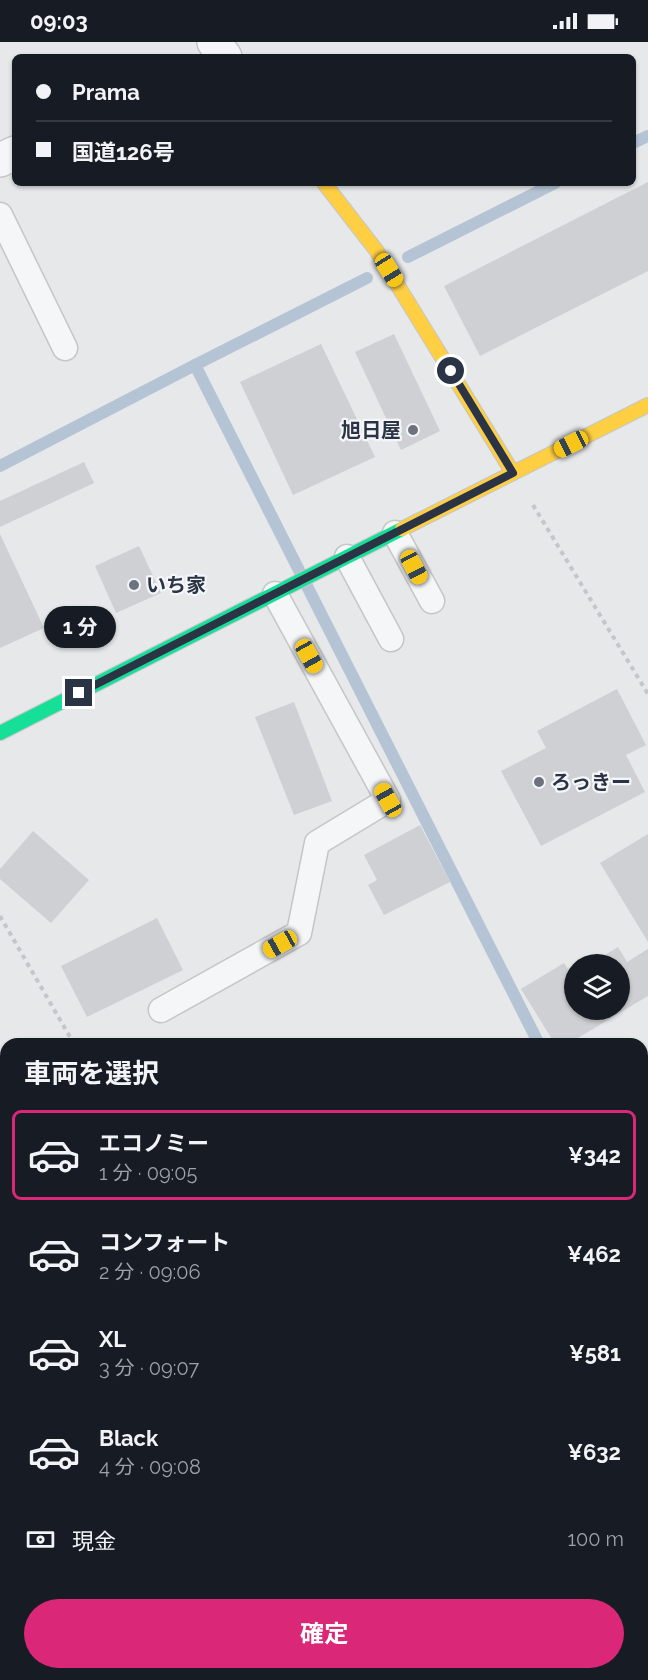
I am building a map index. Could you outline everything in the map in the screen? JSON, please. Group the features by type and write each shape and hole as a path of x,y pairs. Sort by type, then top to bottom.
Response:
{"main road":[{"path":"326,186 376,250 513,473"},
{"path":"0,733 648,405"}],"lane":[{"path":"0,215 65,348"},
{"path":"395,532 432,601"},
{"path":"347,557 391,639"},
{"path":"161,1010 299,933 317,843 388,800 275,594"}],"path":[{"path":"513,473 648,694"},
{"path":"0,916 71,1038"}],"building":[{"path":"648,182 648,271 480,356 444,286"},
{"path":"394,334 440,431 401,450 355,352"},
{"path":"321,344 375,457 293,495 240,382"},
{"path":"84,462 94,483 0,527 0,501"},
{"path":"0,534 44,628 0,648"},
{"path":"139,546 161,593 116,613 95,566"},
{"path":"617,689 646,745 626,755 645,792 541,846 501,771 546,748 537,731"},
{"path":"294,702 332,801 294,815 255,717"},
{"path":"420,825 450,882 384,915 368,885 377,880 364,855"},
{"path":"33,831 89,880 51,923 0,879 0,869"},
{"path":"648,834 648,942 600,863"},
{"path":"157,918 183,970 87,1017 61,966"},
{"path":"618,947 622,954 606,954"},
{"path":"648,949 648,996 630,1007 630,960"},
{"path":"564,963 564,1020 608,1020 578,1038 551,1038 521,989"}],"waterway":[{"path":"636,142 648,136"},
{"path":"408,257 549,186"},
{"path":"0,466 367,278"},
{"path":"195,365 536,1038"}],"traffic: fast":[{"path":"0,733 402,529"}],"traffic: slow":[{"path":"326,186 376,250 513,473"},
{"path":"402,529 648,405"}],"place":[{"name":"旭日屋","path":"413,430"},
{"name":"いち家","path":"134,585"},
{"name":"ろっきー","path":"539,782"}],"route":[{"path":"79,693 513,473 451,371"}]}
